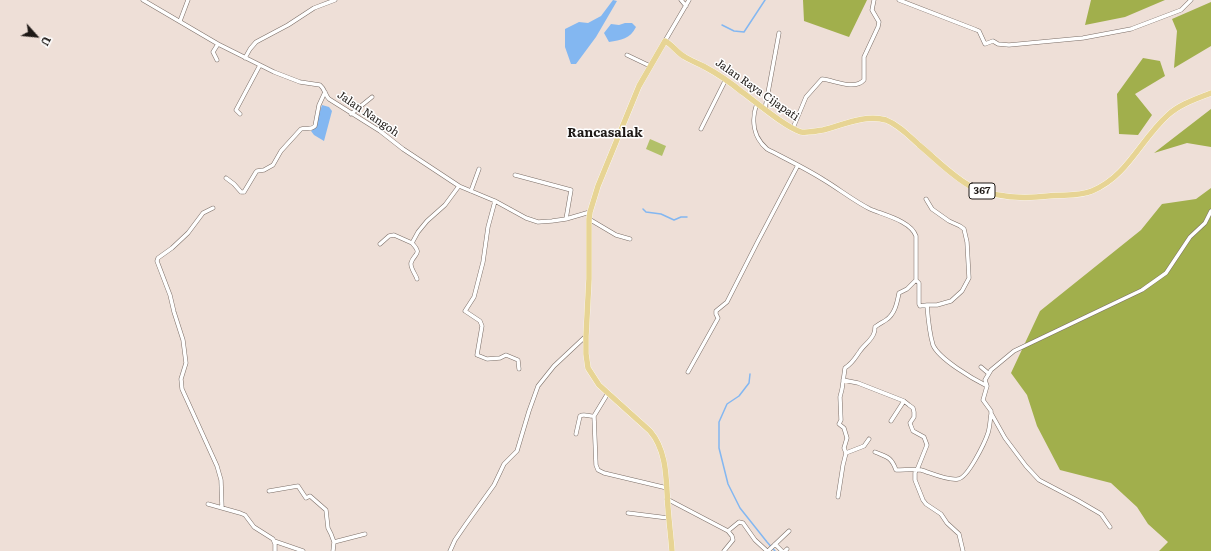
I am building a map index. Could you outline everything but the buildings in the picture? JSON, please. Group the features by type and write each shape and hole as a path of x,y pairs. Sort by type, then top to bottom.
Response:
{"main road":[{"name":"Jalan Raya Cijapati","path":"665,41 673,46 681,55 709,69 724,83 739,89 765,109 800,132 832,128 874,118 886,120 901,129 971,186 985,192 1014,197 1081,195 1093,191 1120,173 1152,132 1174,110 1211,93"},
{"path":"665,41 639,86 598,186 590,212 586,354 588,368 599,385 650,431 656,439 665,467 668,518 672,551"}],"street":[{"name":"Jalan Nangoh","path":"143,0 245,58 300,82 320,85 329,99 380,131 411,155 459,186 495,201 534,221 566,219 590,212"},
{"path":"180,21 188,0"},
{"path":"245,58 256,42 288,26 314,8 335,0"},
{"path":"682,0 686,6"},
{"path":"665,41 689,0"},
{"path":"792,128 806,97 822,79 840,84 857,84 864,80 864,57 877,29 878,22 872,10 874,0"},
{"path":"899,0 978,31 985,44 993,41 998,44 1009,45 1083,38 1131,29 1181,10 1191,0"},
{"path":"765,109 779,33"},
{"path":"217,60 213,52 218,44"},
{"path":"627,55 650,66"},
{"path":"240,114 236,110 260,65"},
{"path":"701,129 724,83"},
{"path":"226,178 241,192 244,192 256,172 273,165 281,151 301,129 313,128 315,126 319,105 325,92"},
{"path":"351,114 372,97"},
{"path":"757,103 753,121 755,130 762,144 768,149 798,165 869,208 886,214 911,228 916,236 916,280 919,283 919,305 921,306 937,305 951,300 962,291 969,278 967,242 964,229 932,209 926,199"},
{"path":"688,372 714,327 718,318 716,311 727,302 798,165"},
{"path":"471,191 479,170"},
{"path":"515,175 571,190 566,219"},
{"path":"412,243 418,232 427,221 446,205 459,186"},
{"path":"495,201 488,226 480,276 474,297 465,311 480,321 482,326 477,355 487,359 500,358 506,355 518,360 519,369"},
{"path":"213,208 203,214 188,233 172,248 158,258 157,261 170,295 183,340 186,363 181,379 182,389 222,480 222,508"},
{"path":"1110,527 1101,514 1039,480 1026,466 1004,438 991,411 983,400 987,386 985,380 988,373 1014,351 1142,290 1166,273 1190,237 1205,223 1211,211"},
{"path":"589,219 616,234 630,239"},
{"path":"380,244 389,236 394,235 412,243 418,250 411,265 417,279"},
{"path":"838,496 846,453 844,448 847,438 844,428 839,424 841,420 840,396 845,368 857,358 874,334 875,327 887,320 892,314 899,293 907,289 916,280"},
{"path":"927,305 928,322 935,347 960,371 987,386"},
{"path":"450,551 459,534 494,485 504,464 517,451 538,386 554,366 586,336"},
{"path":"981,367 988,373"},
{"path":"843,380 858,383 904,401 914,409 914,417 910,423 913,431 924,437 927,445 914,473 915,480 926,504 941,514 947,523 959,534 961,537 963,551"},
{"path":"608,393 594,416 596,465 598,470 611,475 667,488"},
{"path":"891,422 904,401"},
{"path":"875,452 888,457 892,461 896,470 916,470 932,475 958,479 962,477 972,465 988,433 991,413"},
{"path":"576,434 580,416 594,416"},
{"path":"846,453 864,446 869,439"},
{"path":"269,491 298,486 306,498 310,496 326,510 328,528 332,534 334,542 333,551"},
{"path":"667,499 728,531 733,538 724,551"},
{"path":"208,504 245,515 259,531 268,535 274,540 303,551"},
{"path":"628,513 668,518"},
{"path":"728,531 738,522 742,522 755,540 768,550 788,531"},
{"path":"334,542 366,534"},
{"path":"274,540 275,551"},
{"path":"775,545 785,550"}],"green space":[{"path":"803,0 867,0 849,37 804,21"},
{"path":"1091,0 1165,0 1125,17 1085,25"},
{"path":"1211,2 1211,46 1174,68 1177,31 1172,19"},
{"path":"1143,58 1160,61 1165,76 1135,94 1152,115 1138,135 1119,134 1117,94"},
{"path":"1211,109 1211,147 1187,143 1154,153"},
{"path":"650,139 666,146 662,156 646,149"},
{"path":"1211,188 1211,551 1159,551 1168,542 1148,524 1137,507 1111,483 1060,470 1037,426 1027,395 1011,373 1040,311 1141,230 1162,204 1196,199"}],"water":[{"path":"613,0 617,1 596,37 576,64 571,64 565,47 565,29 579,22 588,23 601,16"},
{"path":"632,23 636,27 634,31 625,38 609,42 604,33 611,24 619,25"},
{"path":"322,105 329,107 332,111 324,141 314,135 311,131 317,126"}],"waterway":[{"path":"722,25 734,31 744,32 765,0"},
{"path":"643,209 646,212 661,214 674,220 681,217 687,217"},
{"path":"750,374 749,383 739,396 727,404 719,422 719,448 728,484 740,508 775,551"}],"district":[{"name":"Rancasalak","path":"605,133"}]}
